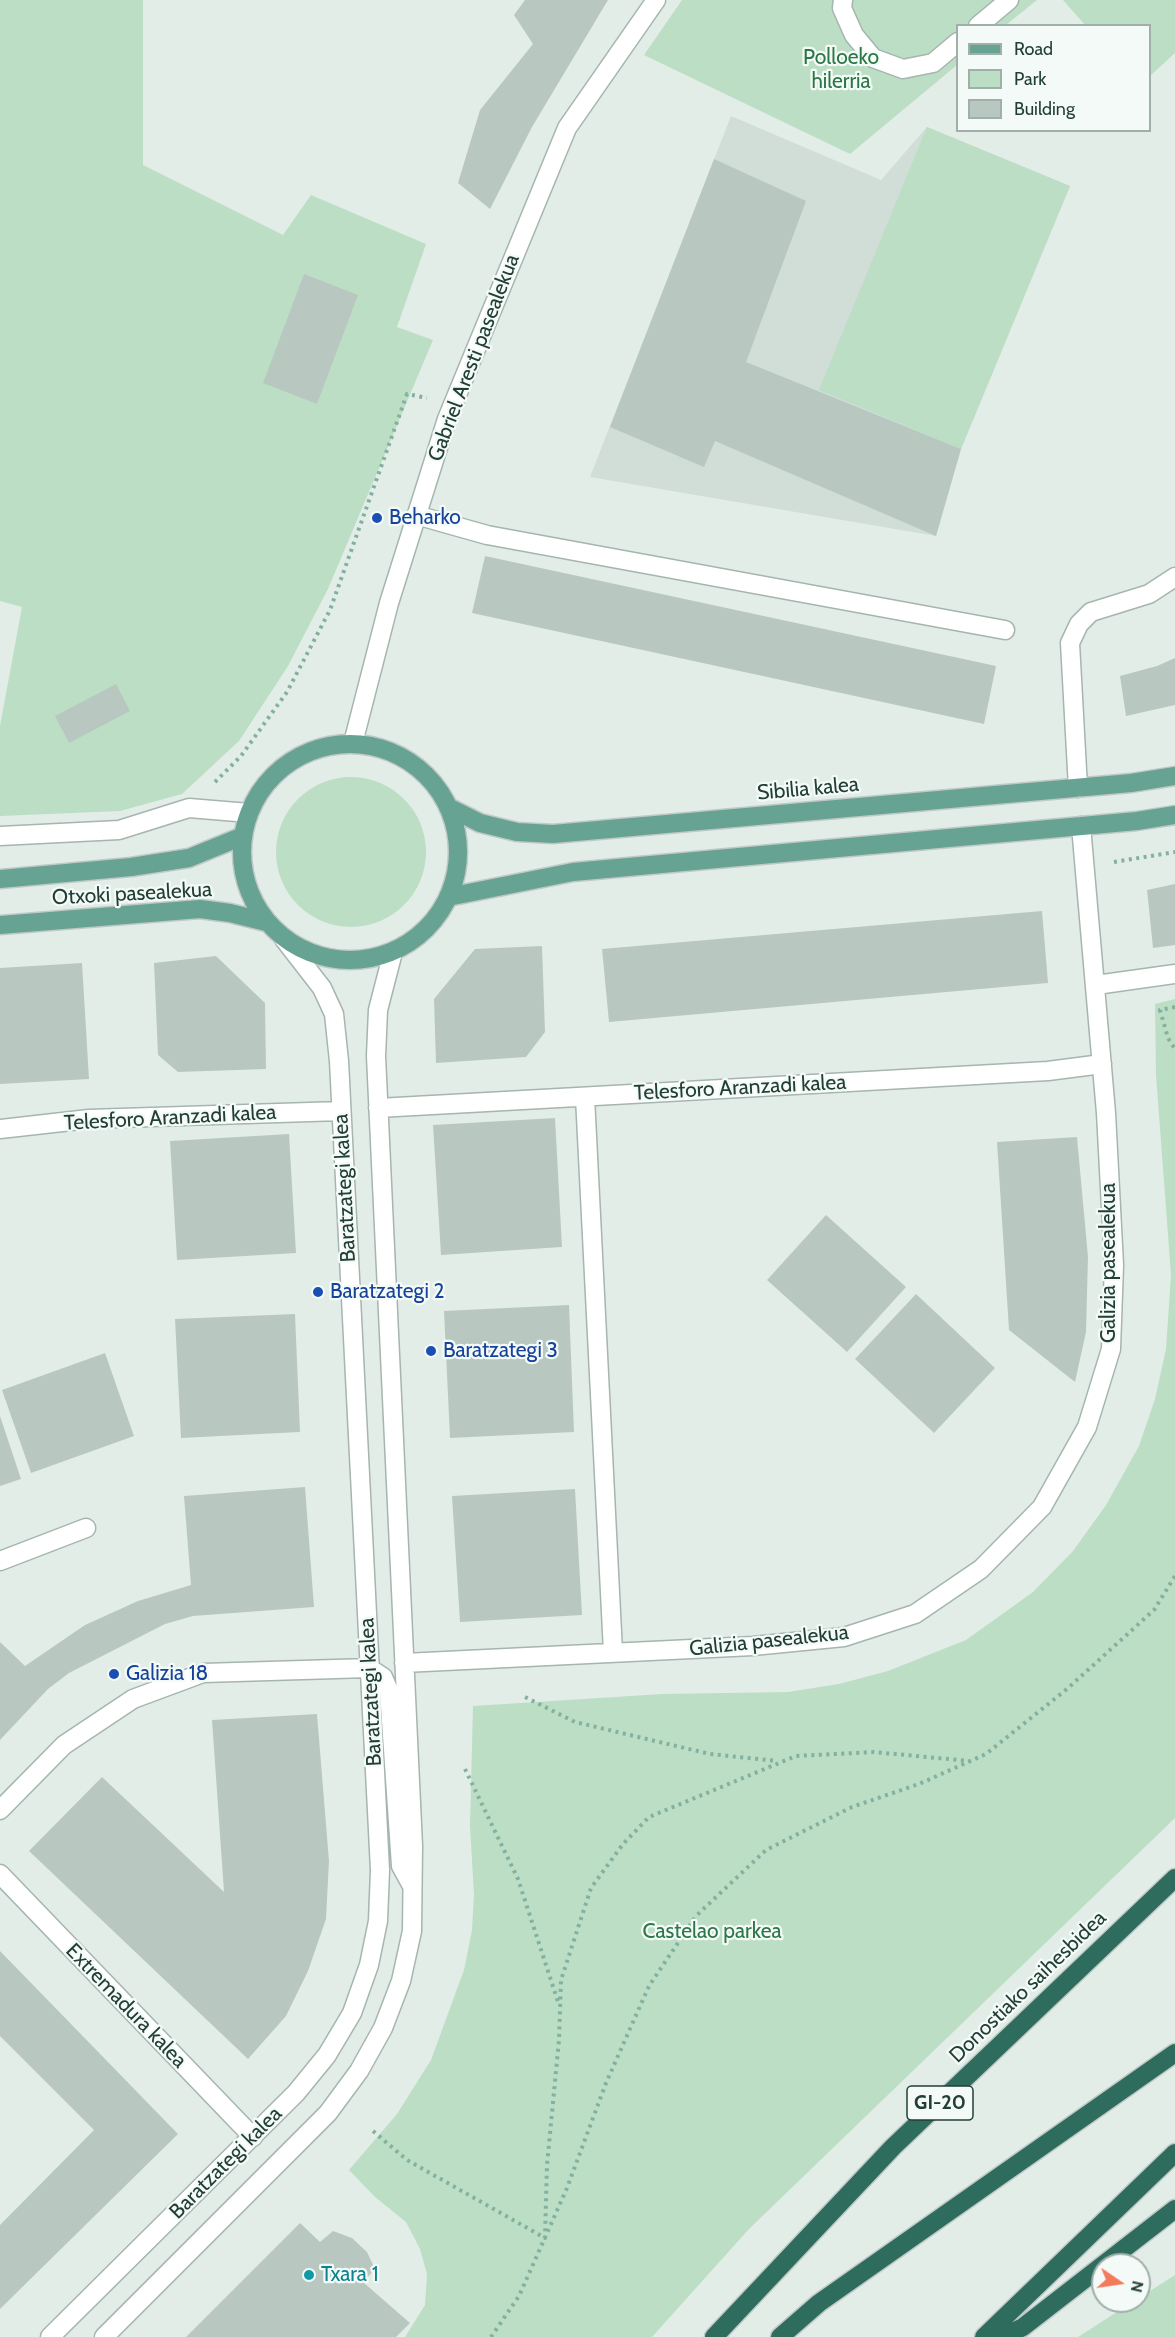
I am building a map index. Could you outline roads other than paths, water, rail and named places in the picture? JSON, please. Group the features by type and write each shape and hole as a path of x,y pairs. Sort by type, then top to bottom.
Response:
{"highway":[{"name":"Donostiako saihesbidea","path":"714,2337 893,2147 1175,1878"},
{"path":"780,2337 819,2303 1175,2053"},
{"path":"984,2337 1175,2153"},
{"path":"1003,2337 1023,2327 1175,2209"}],"main road":[{"path":"353,743 375,746 404,757 436,785 448,807 457,834 457,866 448,897 428,926 393,952 378,958 345,959 315,955 284,939 266,922 251,895 242,867 243,836 249,813 259,792 286,764 309,751 353,743"},
{"name":"Sibilia kalea","path":"448,807 480,822 508,830 553,834 1078,788 1175,776"},
{"path":"448,897 573,872 1081,826 1175,815"},
{"name":"Otxoki pasealekua","path":"0,879 131,867 189,858 243,836"},
{"name":"Otxoki pasealekua","path":"0,925 200,909 230,913 266,922"}],"street":[{"name":"Gabriel Aresti pasealekua","path":"353,743 389,603 447,419 567,128 656,0"},
{"path":"843,0 842,8 854,35 873,58 903,69 933,63 956,43"},
{"path":"980,24 1009,0"},
{"path":"416,515 487,535 1005,630"},
{"path":"1078,788 1071,643 1079,624 1091,612 1149,594 1175,578"},
{"path":"0,836 119,830 189,808 249,813"},
{"name":"Galizia pasealekua","path":"404,1663 753,1646 844,1637 915,1614 981,1569 1042,1507 1087,1427 1111,1349 1114,1265 1102,1064 1081,826"},
{"name":"Baratzategi kalea","path":"50,2337 253,2137 296,2093 327,2055 352,2013 369,1965 378,1921 380,1870 334,1014 322,988 284,939"},
{"name":"Baratzategi kalea","path":"104,2337 328,2113 359,2071 383,2028 401,1981 412,1931 414,1889 376,1056 378,1010 393,952"},
{"path":"1096,985 1175,974"},
{"name":"Telesforo Aranzadi kalea","path":"378,1108 1048,1071 1102,1064"},
{"path":"585,1097 613,1653"},
{"name":"Telesforo Aranzadi kalea","path":"0,1129 89,1119 341,1111"},
{"path":"0,1561 86,1528"},
{"path":"0,1810 64,1745 133,1699 203,1673 369,1668 383,1677 389,1691 401,1866 414,1889"},
{"name":"Extremadura kalea","path":"0,1874 253,2137"}],"place":[{"name":"Beharko","path":"377,518"},
{"name":"Baratzategi 2","path":"318,1292"},
{"name":"Baratzategi 3","path":"431,1351"},
{"name":"Galizia 18","path":"114,1674"},
{"name":"Txara 1","path":"309,2275"}],"park label":[{"name":"Polloeko hilerria","path":"841,70"},
{"name":"Castelao parkea","path":"712,1932"}]}
